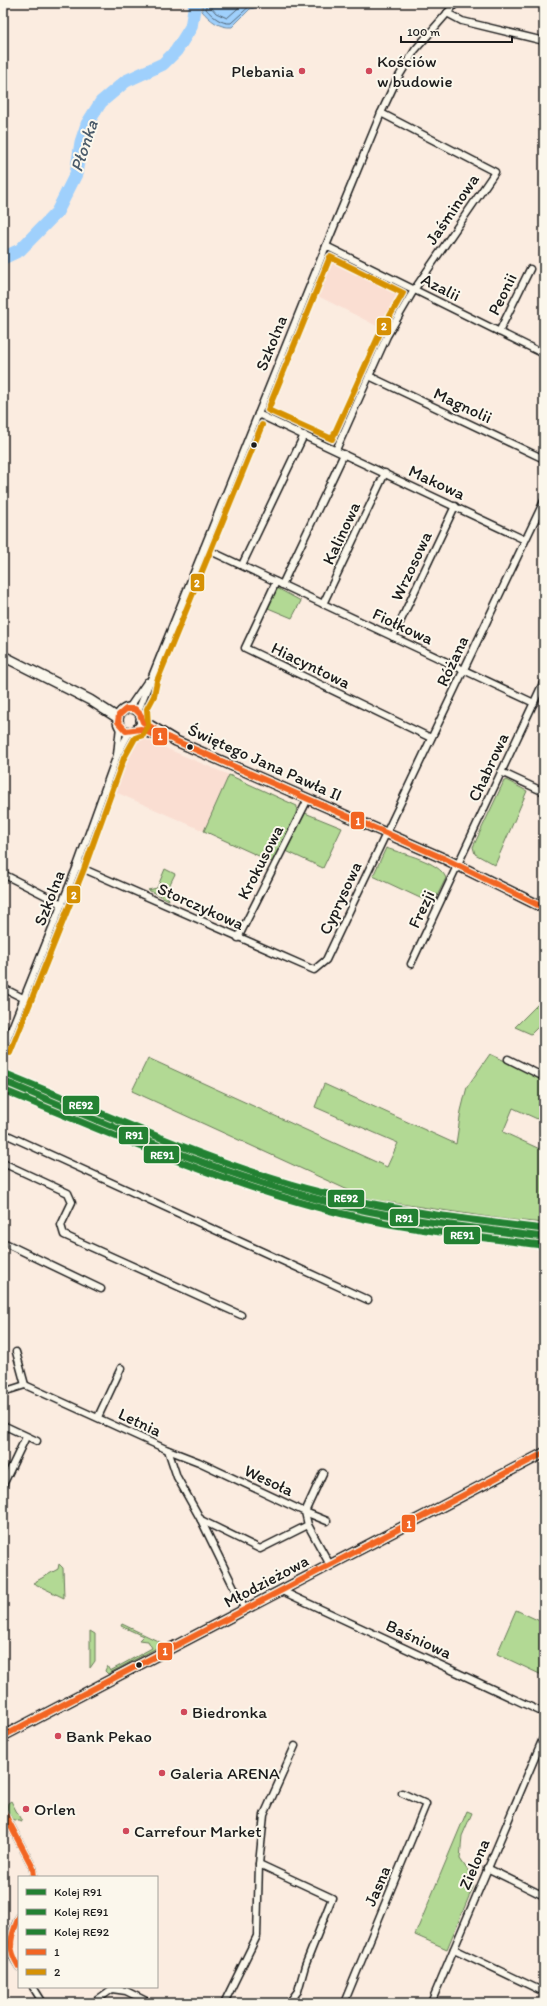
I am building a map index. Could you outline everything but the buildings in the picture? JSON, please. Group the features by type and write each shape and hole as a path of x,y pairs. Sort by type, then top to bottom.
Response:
{"street":[{"name":"Szkolna","path":"140,715 150,680 381,113 404,68 416,50 456,3"},
{"path":"447,13 462,21 544,41"},
{"name":"Jaśminowa","path":"381,113 495,172 414,290"},
{"name":"Azalii","path":"326,246 544,354"},
{"name":"Peonii","path":"499,332 530,269"},
{"path":"336,450 387,336 414,290"},
{"name":"Magnolii","path":"369,376 544,459"},
{"name":"Makowa","path":"258,414 526,540"},
{"path":"242,565 304,435"},
{"path":"279,584 344,454"},
{"name":"Kalinowa","path":"323,604 385,473"},
{"name":"Różana","path":"387,833 544,501"},
{"name":"Wrzosowa","path":"393,637 455,506"},
{"name":"Fiołkowa","path":"204,548 534,703"},
{"name":"Hiacyntowa","path":"279,584 245,648 431,738"},
{"path":"3,656 90,700 119,722 126,709 90,700"},
{"name":"Szkolna","path":"126,709 150,680"},
{"name":"Chabrowa","path":"458,865 544,681"},
{"name":"Świętego Jana Pawła II","path":"126,709 140,715 169,738"},
{"path":"133,730 140,715"},
{"name":"Szkolna","path":"3,1050 25,999 77,866 116,755 119,722"},
{"name":"Świętego Jana Pawła II","path":"119,722 133,730 169,738 387,833 458,865 544,908"},
{"name":"Szkolna","path":"116,755 133,730"},
{"path":"501,772 544,792"},
{"name":"Krokusowa","path":"238,938 308,799"},
{"name":"Cyprysowa","path":"314,970 326,960 387,833"},
{"name":"Frezji","path":"411,964 458,865"},
{"name":"Storczykowa","path":"77,866 238,938 314,970"},
{"path":"3,874 62,904"},
{"path":"3,988 25,999"},
{"path":"508,1059 544,1077"},
{"path":"3,1133 368,1300"},
{"path":"3,1163 68,1193 72,1202 62,1225 64,1235 241,1314"},
{"path":"3,1242 101,1289"},
{"path":"3,1392 25,1385 16,1352"},
{"path":"98,1417 121,1368"},
{"name":"Letnia","path":"25,1385 168,1450 177,1477 201,1520 245,1610"},
{"path":"3,1425 37,1441"},
{"path":"3,1485 26,1437"},
{"name":"Wesoła","path":"168,1450 199,1462 305,1512 308,1525 330,1565"},
{"name":"Młodzieżowa","path":"3,1736 544,1453"},
{"path":"323,1473 305,1512 326,1521"},
{"path":"201,1520 260,1549 308,1525"},
{"name":"Baśniowa","path":"282,1591 544,1713"},
{"name":"Zielona","path":"431,2003 544,1736"},
{"path":"224,2003 258,1936 259,1864 264,1815 295,1746"},
{"name":"Jasna","path":"344,2003 426,1804 402,1793"},
{"path":"3,1811 33,1868 34,1876"},
{"path":"259,1864 332,1898 305,1966 298,1991 289,2003"},
{"path":"487,1868 544,1896"},
{"path":"18,1920 6,1946 18,1965"},
{"path":"454,1948 544,1992"},
{"path":"34,1988 43,2003"},
{"path":"93,2003 112,1989 126,1991 150,2003"}],"shaded area":[{"path":"337,257 402,290 403,295 383,329 318,296 333,259"},
{"path":"144,739 229,775 204,831 113,791 133,742"}],"green space":[{"path":"277,588 301,601 292,618 268,608"},
{"path":"229,775 297,806 296,814 272,862 204,831"},
{"path":"506,780 527,791 495,865 475,854 473,847 504,781"},
{"path":"305,813 342,828 323,868 286,851"},
{"path":"386,848 420,859 436,867 442,872 446,878 433,904 373,876"},
{"path":"165,869 175,874 166,892 169,900 148,890 157,888"},
{"path":"544,998 544,1021 531,1034 515,1027"},
{"path":"490,1054 544,1079 544,1122 513,1108 503,1132 544,1151 544,1223 502,1219 374,1200 361,1196 132,1091 148,1058 387,1167 398,1143 315,1107 324,1084 456,1144 461,1111 467,1087"},
{"path":"59,1564 63,1568 64,1598 33,1583 58,1569"},
{"path":"516,1610 544,1623 544,1676 497,1654"},
{"path":"122,1624 164,1644 108,1674 105,1671 107,1666 110,1671 152,1648 148,1641 139,1640 143,1636 121,1626"},
{"path":"90,1631 95,1634 95,1661 90,1668"},
{"path":"11,1801 22,1822 11,1819 7,1809 8,1803"},
{"path":"467,1811 472,1813 462,1836 460,1859 469,1872 473,1887 447,1949 415,1935"}],"water":[{"path":"202,3 257,3 258,7 250,9 232,27 227,27 215,23 208,17 202,11"}],"waterway":[{"name":"Płonka","path":"3,258 20,250 57,212 76,174 81,142 87,124 101,102 126,81 163,64 176,51 191,27 195,3"}],"rail line":[{"name":"RE92","path":"6,1074 163,1139 282,1182 323,1193 405,1210 544,1229"},
{"name":"R91","path":"3,1081 199,1161 320,1200 403,1218 544,1237"},
{"name":"RE91","path":"3,1090 119,1138 197,1168 317,1207 372,1221 401,1226 457,1235 543,1245"}],"transit line":[{"name":"2","path":"330,257 403,293 380,333 332,439 268,410 330,257"},
{"name":"2","path":"10,1053 84,869 124,758 135,738 143,735 148,726 147,709 154,696 157,681 262,425"},
{"name":"1","path":"126,709 135,709 140,714 143,722 169,738 156,736 141,729 126,731 118,722 119,715 126,709"},
{"name":"1","path":"169,738 445,859 544,908"},
{"name":"1","path":"3,1736 544,1453"},
{"name":"1","path":"3,1811 33,1868 34,1876"},
{"name":"1","path":"18,1920 11,1942 11,1948 18,1965"}],"place":[{"name":"Plebania","path":"302,71"},
{"name":"Kościów w budowie","path":"369,71"},
{"name":"Biedronka","path":"184,1712"},
{"name":"Bank Pekao","path":"58,1736"},
{"name":"Galeria ARENA","path":"162,1773"},
{"name":"Orlen","path":"26,1809"},
{"name":"Carrefour Market","path":"126,1831"}]}
